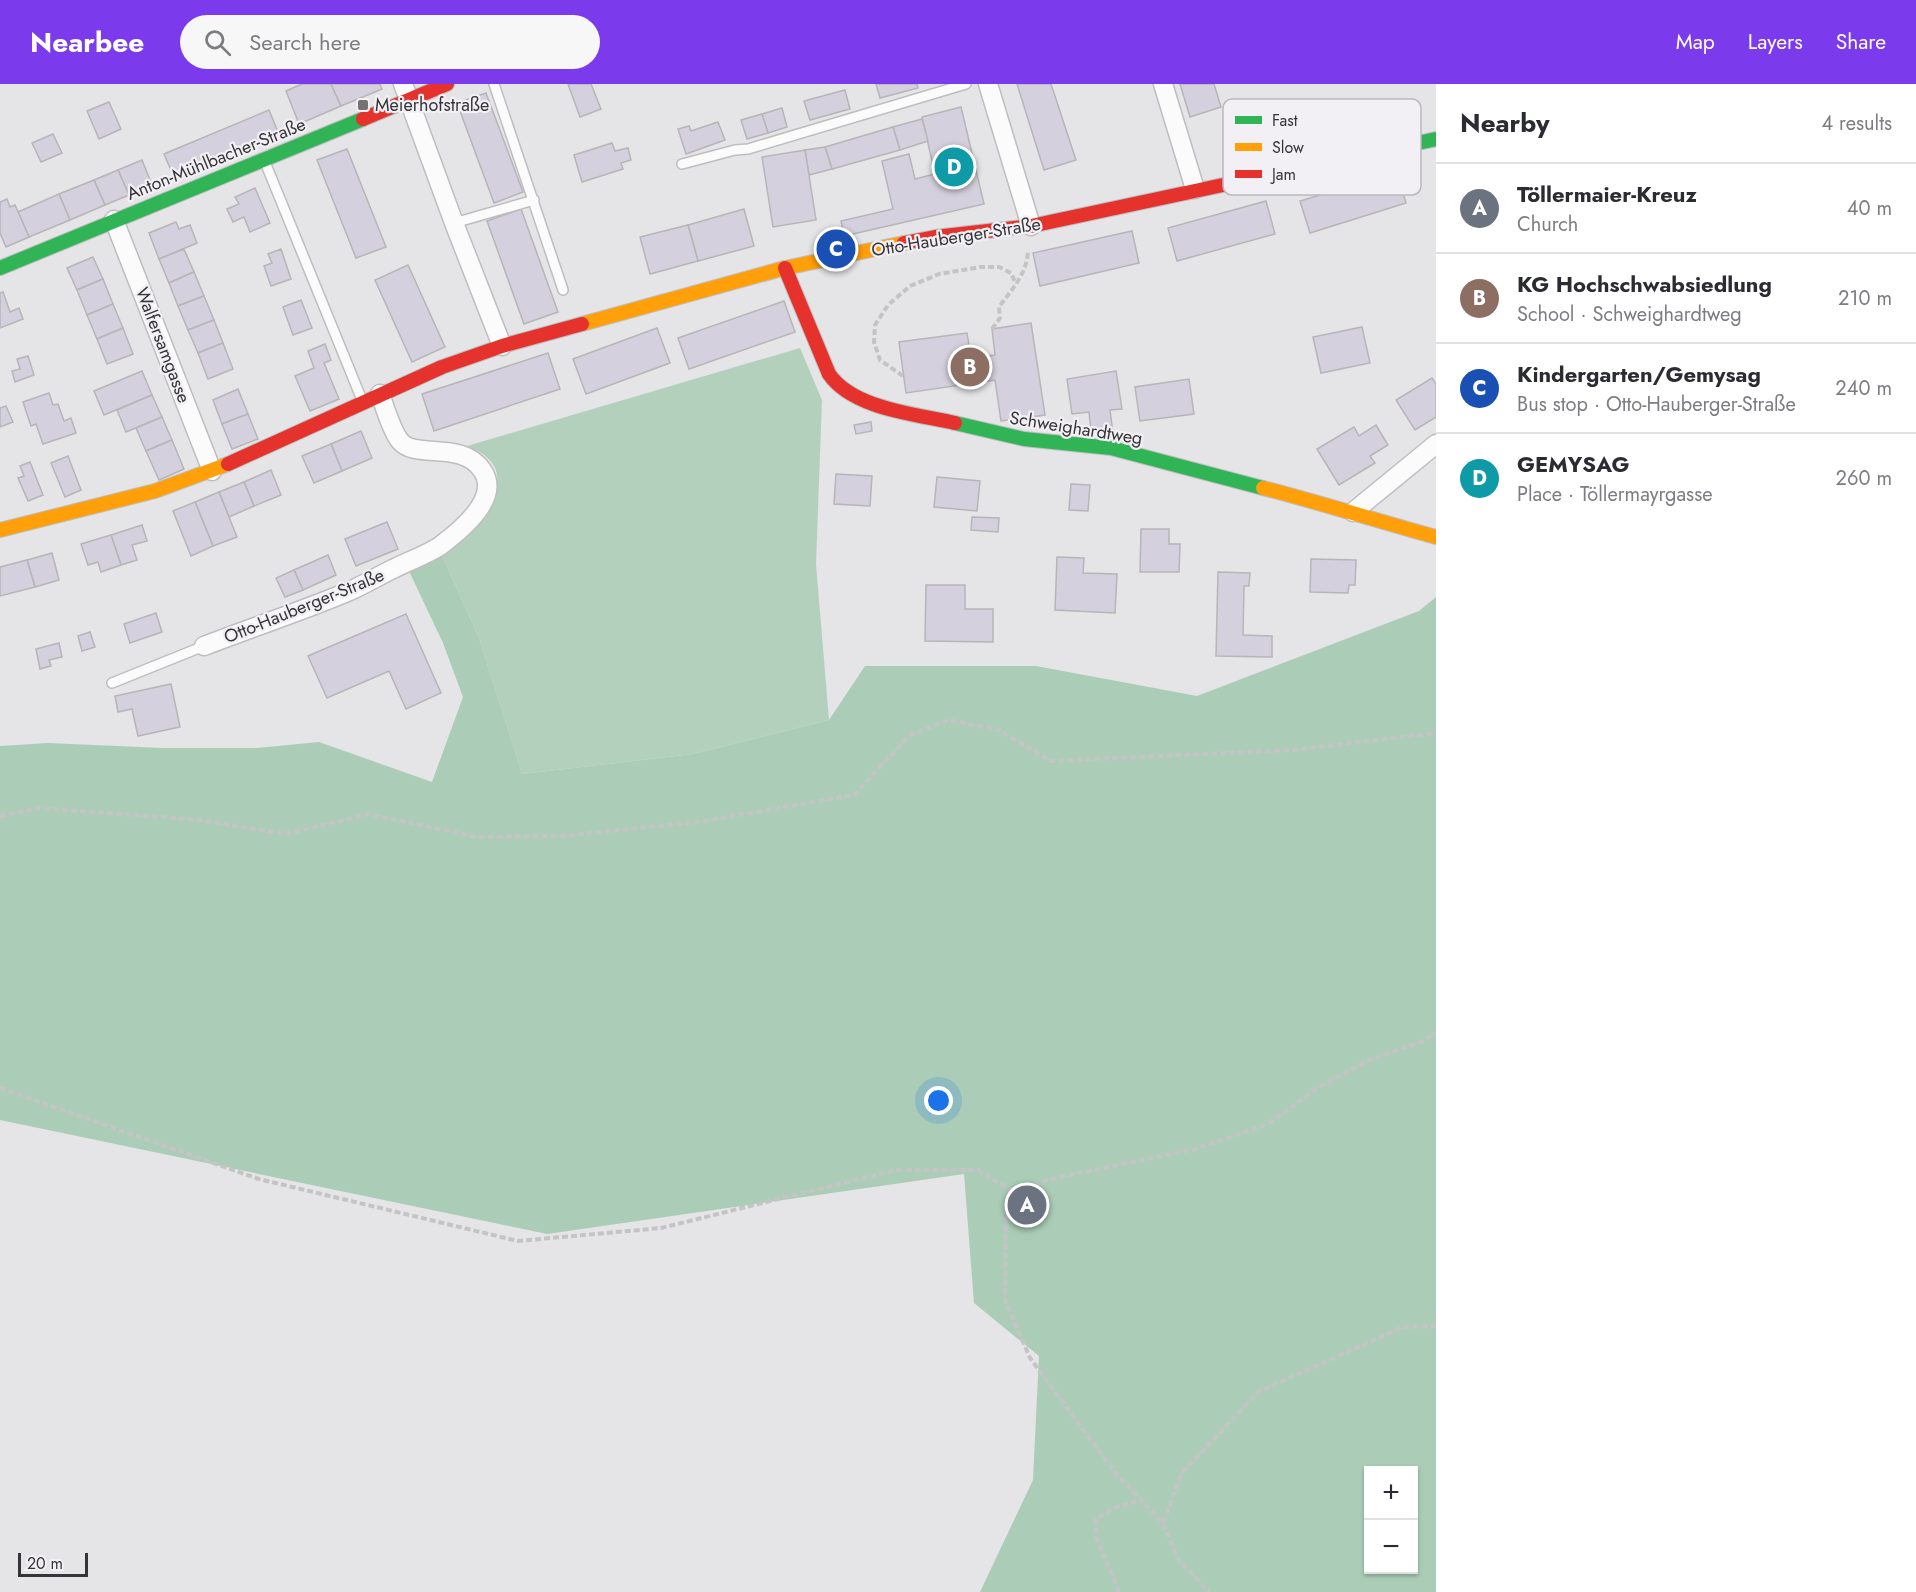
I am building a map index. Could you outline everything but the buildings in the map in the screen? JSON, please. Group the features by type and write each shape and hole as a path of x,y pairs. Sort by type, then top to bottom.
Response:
{"street":[{"name":"Anton-Mühlbacher-Straße","path":"0,268 264,159 406,92 447,84"},
{"path":"988,84 1031,226"},
{"path":"1163,84 1195,189"},
{"path":"406,92 502,346"},
{"name":"Otto-Hauberger-Straße","path":"1421,142 1436,139"},
{"name":"Otto-Hauberger-Straße","path":"0,530 154,491 212,471 442,367 502,346 784,267 935,237 1031,226 1223,183"},
{"name":"Walfersamgasse","path":"114,220 212,471"},
{"name":"Schweighardtweg","path":"784,267 829,374 836,384 847,392 873,404 1024,439 1111,448 1353,512 1436,537"},
{"name":"Otto-Hauberger-Straße","path":"204,646 346,592 438,547 478,512 487,493 488,484 480,466 456,453 408,448 399,440 380,394"},
{"path":"1353,512 1436,444"}],"lane":[{"path":"494,84 563,290"},
{"path":"682,164 735,150 748,149 966,84"},
{"path":"264,159 362,402"},
{"path":"454,223 534,200"},
{"name":"Otto-Hauberger-Straße","path":"112,683 204,646"}],"path":[{"path":"992,329 1000,318 999,307 1016,284 1028,262 1031,226"},
{"path":"903,376 880,360 874,342 875,325 888,305 910,286 939,274 990,267 999,267 1011,273 1016,284"},
{"path":"0,816 39,808 200,820 286,834 368,814 476,837 562,836 698,822 854,795 909,736 948,720 999,730 1051,760 1292,750 1436,733"},
{"path":"1209,1592 1179,1560 1164,1523 1110,1466 1030,1358 1005,1300 1006,1206 1013,1191 1054,1178 1195,1149 1266,1125 1317,1089 1367,1060 1423,1041 1436,1033"},
{"path":"0,1088 259,1179 518,1241 661,1228 896,1170 978,1170 1013,1191"},
{"path":"1164,1523 1182,1473 1258,1392 1403,1327 1436,1326"},
{"path":"1119,1592 1097,1539 1095,1519 1115,1508 1141,1500"}],"green space":[{"path":"800,348 822,400 816,564 829,720 693,754 522,774 479,638 441,553 475,521 494,494 497,480 495,467 484,455 467,446"},
{"path":"441,553 479,638 522,774 693,754 829,720 865,666 1036,666 1197,696 1419,611 1436,597 1436,1592 980,1592 1033,1480 1039,1356 974,1303 964,1174 547,1234 0,1120 0,746 48,743 163,748 257,748 319,742 432,782 463,697 443,643 408,569"}],"traffic: fast":[{"path":"0,268 363,119"},
{"path":"1421,142 1436,139"},
{"path":"955,423 1024,439 1111,448 1263,488"}],"traffic: slow":[{"path":"582,324 785,268 904,243"},
{"path":"0,530 155,491 228,464"},
{"path":"1263,488 1436,537"}],"traffic: jam":[{"path":"363,119 447,84"},
{"path":"904,243 935,237 1031,226 1223,185"},
{"path":"785,268 829,374 840,386 869,403 904,413 955,423"},
{"path":"228,464 442,367 502,346 582,324"}],"place":[{"name":"Meierhofstraße","path":"363,105"},
{"name":"GEMYSAG","path":"954,167"},
{"name":"Kindergarten/Gemysag","path":"836,249"},
{"name":"KG Hochschwabsiedlung","path":"970,367"},
{"name":"Töllermaier-Kreuz","path":"1027,1205"}]}
